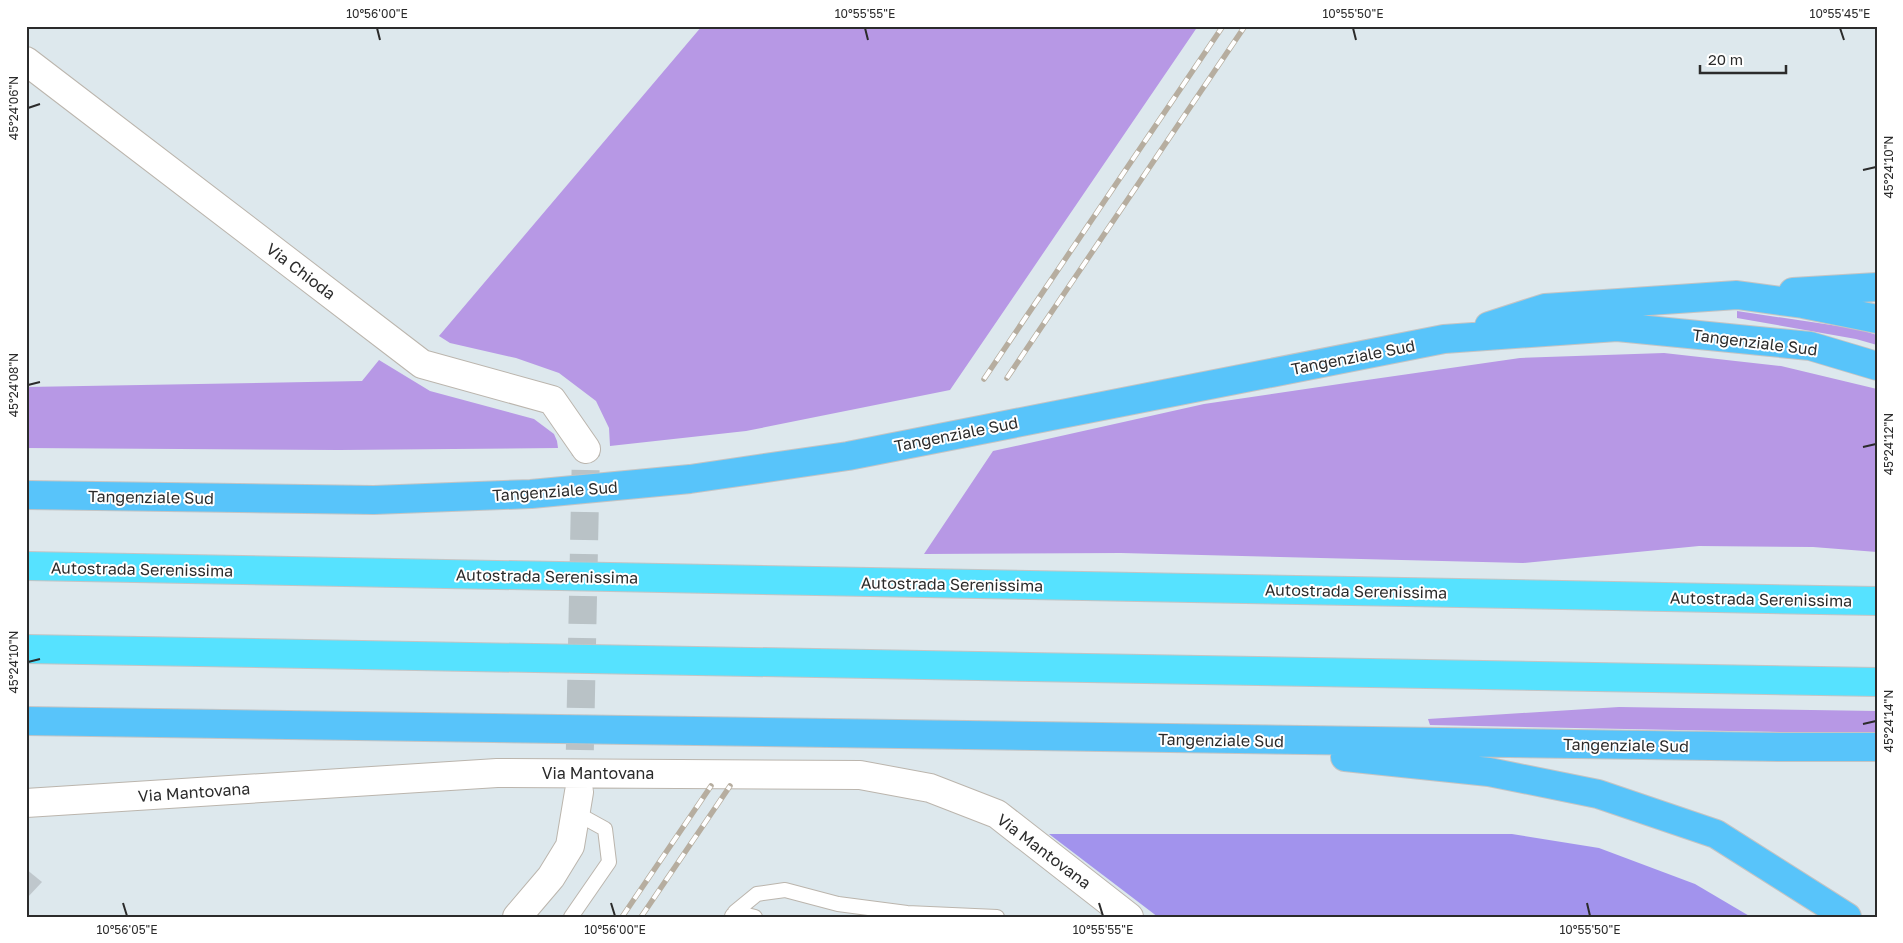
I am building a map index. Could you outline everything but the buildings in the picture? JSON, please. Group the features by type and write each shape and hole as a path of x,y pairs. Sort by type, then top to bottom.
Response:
{"highway":[{"path":"1444,339 1545,308 1877,287"},
{"path":"1737,295 1803,304 1877,319"},
{"name":"Tangenziale Sud","path":"26,495 374,500 531,494 690,480 848,456 1444,339 1618,327 1810,346 1877,366"},
{"name":"Autostrada Serenissima","path":"26,566 1877,601"},
{"path":"26,649 1877,682"},
{"name":"Tangenziale Sud","path":"26,721 1169,739 1877,747"},
{"path":"1169,739 1489,772 1598,794 1716,834 1847,917"}],"street":[{"name":"Via Chioda","path":"26,61 422,364 552,400 586,448"},
{"name":"Via Mantovana","path":"26,803 497,773 860,775 930,788 997,814 1129,917"},
{"path":"517,917 551,877 570,846 577,803"}],"lane":[{"path":"571,917 609,862 605,829 577,803"},
{"path":"733,914 757,894 785,890 838,904 907,912 997,917"},
{"path":"733,914 755,917"}],"shaded area":[{"path":"702,26 1198,26 950,390 746,431 610,446 609,428 596,401 559,373 516,358 450,343 439,336"},
{"path":"1737,311 1858,329 1877,335 1877,345 1856,339 1737,318"},
{"path":"1664,353 1781,366 1877,389 1877,552 1813,547 1699,546 1523,563 1121,553 924,554 993,451 1204,404 1353,382 1520,358"},
{"path":"379,360 430,391 534,419 554,434 558,448 339,450 26,448 26,387 362,381"},
{"path":"1619,707 1877,711 1877,734 1430,725 1428,719"},
{"path":"1049,834 1512,834 1599,848 1695,884 1751,917 1158,917"}],"tunnel":[{"path":"579,792 586,449"}],"railway":[{"path":"984,379 1223,26"},
{"path":"1007,378 1245,26"},
{"path":"622,917 711,786"},
{"path":"641,917 730,786"}]}
